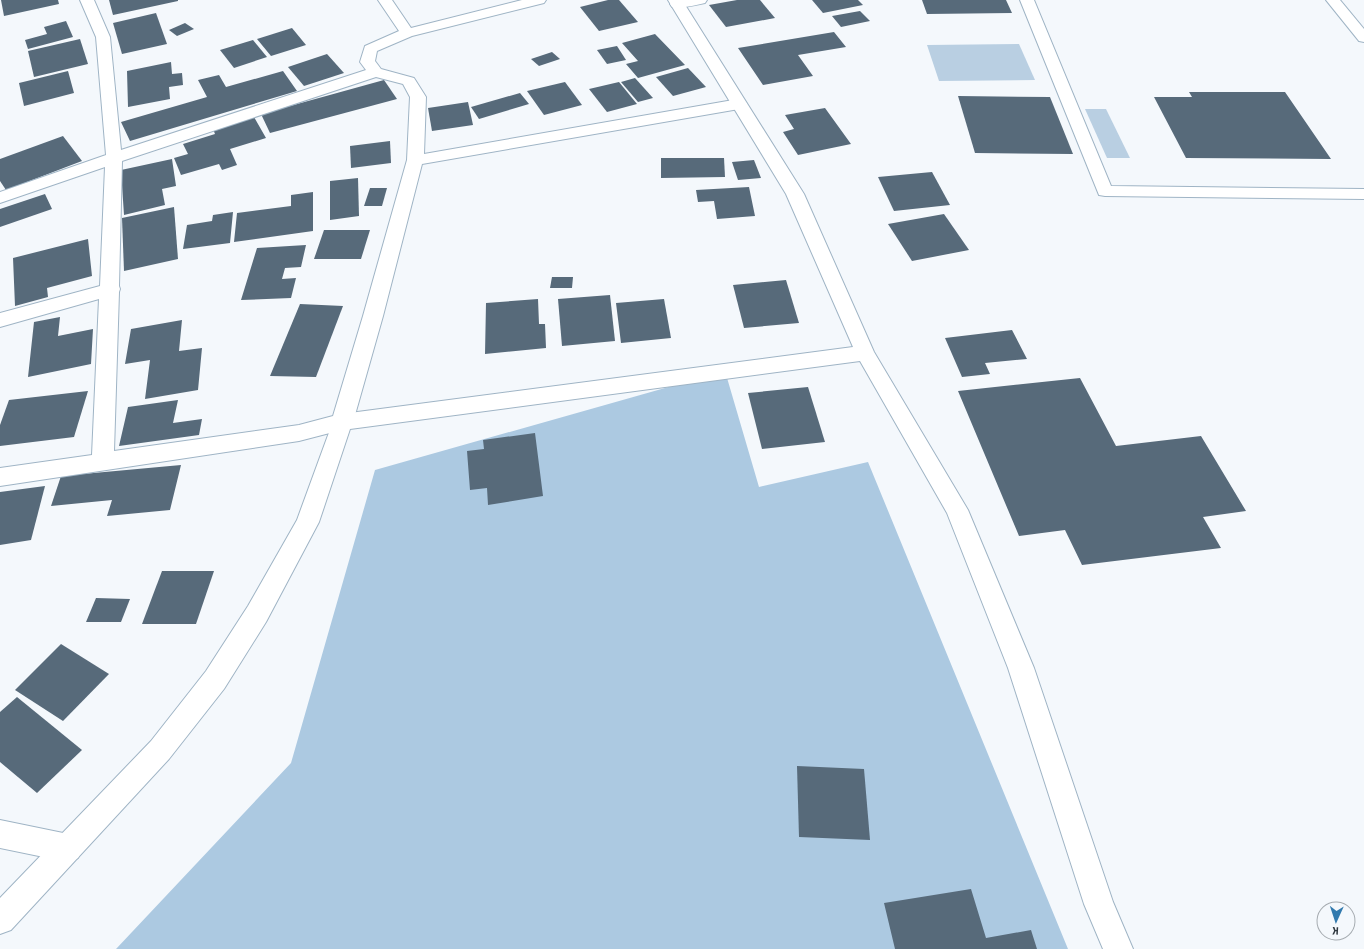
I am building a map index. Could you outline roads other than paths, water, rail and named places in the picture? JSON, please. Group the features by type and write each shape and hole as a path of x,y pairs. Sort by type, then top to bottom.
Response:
{"street":[{"path":"87,0 103,37 114,158 111,290 103,462"},
{"path":"384,0 407,33"},
{"path":"0,919 160,750 215,680 257,614 308,522 342,422 373,316 415,160 418,98 409,81 376,72 367,62 370,49 407,33 540,0"},
{"path":"700,0 676,2 795,194 865,353 957,510 1021,668 1100,904 1118,949"},
{"path":"1027,0 1105,191 1364,194"},
{"path":"1333,0 1364,38"},
{"path":"0,198 114,158 376,72"},
{"path":"415,160 739,104"},
{"path":"0,320 111,290"},
{"path":"0,477 299,433 342,422 865,353"},
{"path":"0,834 68,848"}]}
